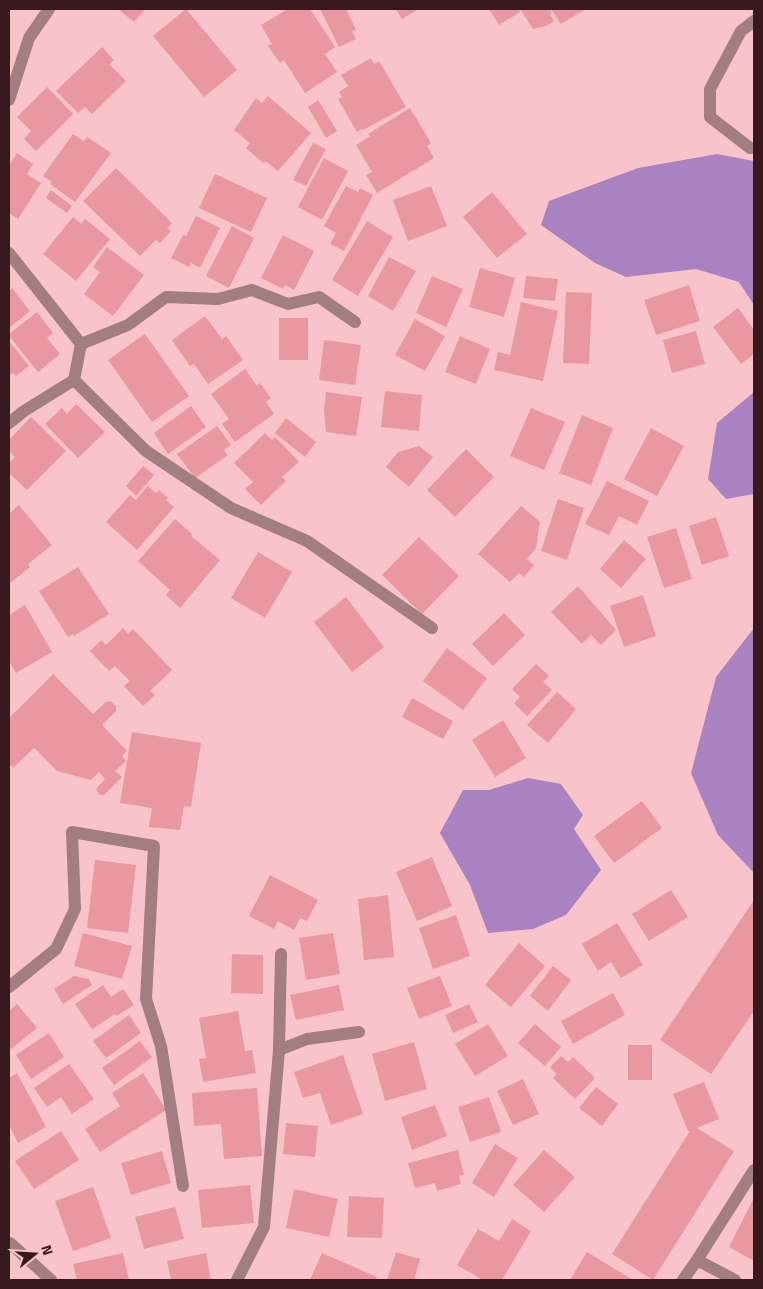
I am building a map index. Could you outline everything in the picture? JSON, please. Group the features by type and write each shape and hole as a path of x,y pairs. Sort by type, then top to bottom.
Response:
{"street":[{"path":"9,100 29,38 49,9"},
{"path":"754,21 741,31 710,89 710,117 750,148 754,148"},
{"path":"9,253 81,344 74,380 24,411 9,423"},
{"path":"81,344 128,324 166,297 218,300 252,290 288,304 319,297 355,322"},
{"path":"74,380 146,451 231,508 308,540 432,628"},
{"path":"9,987 56,949 76,909 72,832 154,846 146,999 161,1046 183,1186"},
{"path":"237,1280 264,1227 279,1050 280,954"},
{"path":"279,1050 307,1038 359,1032"},
{"path":"683,1280 698,1260 754,1170"},
{"path":"10,1243 51,1280"},
{"path":"698,1260 734,1280"}],"shaded area":[{"path":"717,154 754,161 754,305 739,282 696,269 626,277 595,263 541,225 549,201 638,168"},
{"path":"754,392 754,494 726,499 708,479 717,423"},
{"path":"754,628 754,873 718,835 691,773 716,677"},
{"path":"528,778 561,784 583,815 574,829 601,870 566,915 533,929 488,933 470,885 440,833 463,790 489,790"}],"building":[{"path":"118,9 145,9 134,22"},
{"path":"186,9 237,70 204,97 153,36"},
{"path":"288,9 310,9 335,47 325,54 337,72 305,93 284,60 280,63 268,46 272,44 261,25"},
{"path":"320,9 346,9 356,30 352,31 356,39 339,47"},
{"path":"396,9 418,9 402,19"},
{"path":"489,9 519,9 520,12 499,25"},
{"path":"520,9 549,9 554,21 546,26 533,29"},
{"path":"551,9 586,9 561,24"},
{"path":"102,47 114,60 109,64 126,81 92,114 85,107 78,113 56,91"},
{"path":"371,58 374,64 379,61 406,107 357,132 338,99 342,97 339,92 348,86 341,75"},
{"path":"47,87 73,114 36,151 24,139 31,131 17,117"},
{"path":"268,96 311,133 278,171 265,161 263,163 246,148 250,143 234,130 256,98 262,103"},
{"path":"318,100 337,131 326,138 308,107"},
{"path":"410,108 431,143 427,146 434,158 377,193 366,175 372,172 356,145 370,136 368,134"},
{"path":"73,134 84,141 87,137 111,153 75,202 50,184 52,182 43,176"},
{"path":"313,143 326,149 306,186 293,180"},
{"path":"17,153 33,164 27,174 41,183 18,219 9,213 9,166"},
{"path":"324,158 348,171 322,220 298,207"},
{"path":"116,168 172,223 167,228 171,231 160,243 156,240 140,256 83,201"},
{"path":"215,174 267,198 251,232 199,208"},
{"path":"346,186 358,192 360,188 373,195 344,251 330,244 336,233 324,226"},
{"path":"431,186 447,226 408,241 393,200"},
{"path":"51,190 72,206 67,213 46,198"},
{"path":"492,192 527,234 497,258 463,217"},
{"path":"196,216 220,228 200,268 191,263 189,267 171,258 183,235 186,236"},
{"path":"73,217 81,224 85,219 110,239 76,281 43,254"},
{"path":"367,221 393,237 358,296 332,280"},
{"path":"232,226 254,238 229,288 206,276"},
{"path":"283,235 314,251 294,290 285,285 283,289 261,278"},
{"path":"107,247 144,275 113,316 84,294 100,272 93,267"},
{"path":"389,257 416,271 393,311 368,296"},
{"path":"480,268 515,278 504,317 469,307"},
{"path":"432,276 463,289 446,327 416,313"},
{"path":"526,276 558,279 555,301 523,298"},
{"path":"689,285 700,321 656,335 644,300"},
{"path":"12,288 30,311 9,328 9,291"},
{"path":"566,292 592,293 589,364 563,363"},
{"path":"521,302 558,311 543,381 494,370 498,352 510,355"},
{"path":"738,308 754,330 754,354 741,364 713,327"},
{"path":"37,312 53,333 47,338 60,354 38,372 9,336 9,334"},
{"path":"205,316 222,339 226,336 243,360 208,384 194,364 190,366 172,340"},
{"path":"279,318 308,318 308,360 279,360"},
{"path":"415,319 445,336 425,371 395,355"},
{"path":"696,331 705,364 672,373 663,340"},
{"path":"145,334 189,396 152,422 108,360"},
{"path":"460,336 490,349 476,384 445,372"},
{"path":"324,340 361,345 355,385 319,380"},
{"path":"9,341 29,366 16,376 13,373 9,376"},
{"path":"245,369 257,386 260,383 271,398 266,402 274,414 235,442 222,424 229,419 211,394"},
{"path":"385,391 422,395 419,431 381,427"},
{"path":"326,392 362,397 356,436 326,432 324,410"},
{"path":"76,404 105,432 78,458 45,424 62,408 67,414"},
{"path":"191,406 206,427 168,454 154,433"},
{"path":"531,408 565,422 544,470 510,456"},
{"path":"582,415 613,428 591,485 559,473"},
{"path":"31,417 66,451 27,490 9,473 9,463 15,457 9,451 9,440"},
{"path":"286,418 316,442 305,457 275,433"},
{"path":"217,426 231,445 224,450 228,455 195,478 177,454"},
{"path":"651,428 684,446 657,496 624,479"},
{"path":"265,433 272,440 275,437 299,462 282,477 286,481 261,505 245,489 253,482 234,463"},
{"path":"419,446 433,457 409,487 386,467 398,452"},
{"path":"466,449 494,477 455,517 427,490"},
{"path":"143,466 154,475 136,496 126,486"},
{"path":"607,481 649,501 637,525 619,516 609,535 585,524"},
{"path":"148,486 156,493 159,490 174,507 137,550 106,522 130,495 136,500"},
{"path":"558,499 584,508 567,560 541,551"},
{"path":"19,505 52,545 28,564 30,567 9,584 9,514"},
{"path":"521,506 540,522 536,548 527,559 534,565 524,577 519,573 510,582 478,554"},
{"path":"716,517 729,556 702,565 689,526"},
{"path":"175,519 192,534 191,536 220,560 180,608 166,595 170,590 138,561"},
{"path":"676,528 692,579 664,588 647,537"},
{"path":"419,537 459,576 422,614 382,575"},
{"path":"624,540 646,559 621,588 600,569"},
{"path":"258,552 292,572 265,618 231,598"},
{"path":"78,567 109,614 74,636 73,634 68,637 39,591"},
{"path":"578,586 616,630 601,645 591,635 582,644 551,612"},
{"path":"643,595 656,636 624,647 610,606"},
{"path":"346,597 384,647 352,672 314,622"},
{"path":"25,605 52,652 16,673 9,661 9,615"},
{"path":"504,613 525,635 493,666 472,644"},
{"path":"123,628 128,634 133,629 172,670 150,691 155,695 143,706 124,686 130,681 115,666 109,671 90,651 101,640 106,645"},
{"path":"447,648 487,678 463,710 423,681"},
{"path":"536,664 549,676 543,682 552,690 527,716 514,703 520,697 512,689"},
{"path":"53,674 93,714 106,702 110,701 116,706 116,711 102,725 127,751 122,756 126,761 115,771 122,777 104,795 100,795 96,789 105,779 99,772 91,780 57,771 34,748 13,768 9,763 9,718"},
{"path":"557,692 576,709 548,743 527,725"},
{"path":"412,698 453,721 443,739 402,717"},
{"path":"503,720 526,758 495,777 472,740"},
{"path":"132,732 201,743 191,807 184,806 180,830 149,827 152,808 120,803"},
{"path":"642,801 662,828 614,863 594,836"},
{"path":"432,857 452,906 417,921 396,872"},
{"path":"95,860 136,865 128,933 87,928"},
{"path":"270,875 318,900 307,921 300,918 294,930 278,921 274,929 249,916"},
{"path":"671,890 688,917 649,941 632,914"},
{"path":"388,895 394,957 364,960 358,899"},
{"path":"754,900 754,1011 711,1074 660,1040"},
{"path":"456,915 470,956 433,969 419,928"},
{"path":"617,923 643,965 621,978 611,962 598,971 582,944"},
{"path":"83,933 132,946 122,979 74,966"},
{"path":"333,933 340,974 306,980 299,938"},
{"path":"519,943 545,966 511,1007 485,985"},
{"path":"232,954 263,955 263,994 231,993"},
{"path":"553,966 571,980 548,1011 530,996"},
{"path":"74,976 89,979 92,985 63,1004 54,989"},
{"path":"440,976 452,1006 419,1019 407,988"},
{"path":"103,985 111,997 123,989 134,1005 116,1016 115,1014 92,1029 75,1004"},
{"path":"339,985 344,1010 296,1020 290,995"},
{"path":"613,993 625,1015 573,1044 561,1021"},
{"path":"17,1004 37,1028 11,1049 9,1046 9,1011"},
{"path":"469,1004 478,1022 453,1033 445,1015"},
{"path":"238,1011 245,1051 252,1050 256,1073 203,1082 199,1059 206,1058 199,1018"},
{"path":"129,1015 141,1033 106,1058 93,1041"},
{"path":"488,1024 508,1056 475,1076 455,1044"},
{"path":"535,1024 561,1047 545,1066 518,1043"},
{"path":"49,1033 64,1057 31,1079 16,1055"},
{"path":"140,1041 152,1057 114,1085 102,1068"},
{"path":"414,1042 427,1089 385,1101 372,1054"},
{"path":"628,1045 652,1045 652,1080 628,1080"},
{"path":"343,1055 363,1114 331,1125 320,1093 303,1098 294,1072"},
{"path":"561,1056 568,1062 573,1057 595,1078 575,1099 553,1078 557,1074 550,1067"},
{"path":"69,1064 94,1099 72,1114 61,1097 47,1107 34,1088"},
{"path":"17,1073 46,1127 18,1143 9,1125 9,1078"},
{"path":"143,1073 166,1110 100,1152 85,1129 120,1106 112,1093"},
{"path":"523,1079 539,1114 513,1125 497,1091"},
{"path":"704,1082 719,1119 697,1128 734,1151 653,1280 612,1254 690,1131 688,1131 673,1094"},
{"path":"596,1087 618,1104 602,1126 579,1108"},
{"path":"257,1088 262,1156 224,1159 221,1124 194,1126 192,1093"},
{"path":"489,1097 501,1132 470,1142 458,1107"},
{"path":"435,1105 447,1136 412,1150 401,1117"},
{"path":"286,1123 318,1126 315,1157 283,1154"},
{"path":"61,1131 79,1160 34,1189 15,1161"},
{"path":"495,1144 518,1158 494,1197 472,1183"},
{"path":"458,1150 464,1175 459,1176 461,1184 437,1191 435,1183 415,1188 408,1163"},
{"path":"544,1150 575,1177 544,1212 513,1185"},
{"path":"162,1151 171,1183 131,1195 121,1163"},
{"path":"250,1185 254,1223 202,1228 198,1190"},
{"path":"93,1187 111,1238 73,1251 55,1201"},
{"path":"294,1189 338,1199 329,1237 286,1228"},
{"path":"349,1196 384,1198 382,1238 347,1237"},
{"path":"754,1198 754,1261 729,1247"},
{"path":"175,1207 184,1239 144,1249 135,1217"},
{"path":"512,1219 531,1231 502,1280 483,1280 457,1265 478,1229 499,1241"},
{"path":"396,1252 420,1259 414,1280 387,1280"},
{"path":"587,1252 633,1280 570,1280"},
{"path":"123,1253 129,1280 77,1280 73,1264"},
{"path":"206,1253 211,1280 171,1280 167,1261"},
{"path":"322,1253 377,1277 375,1280 310,1280"}]}
